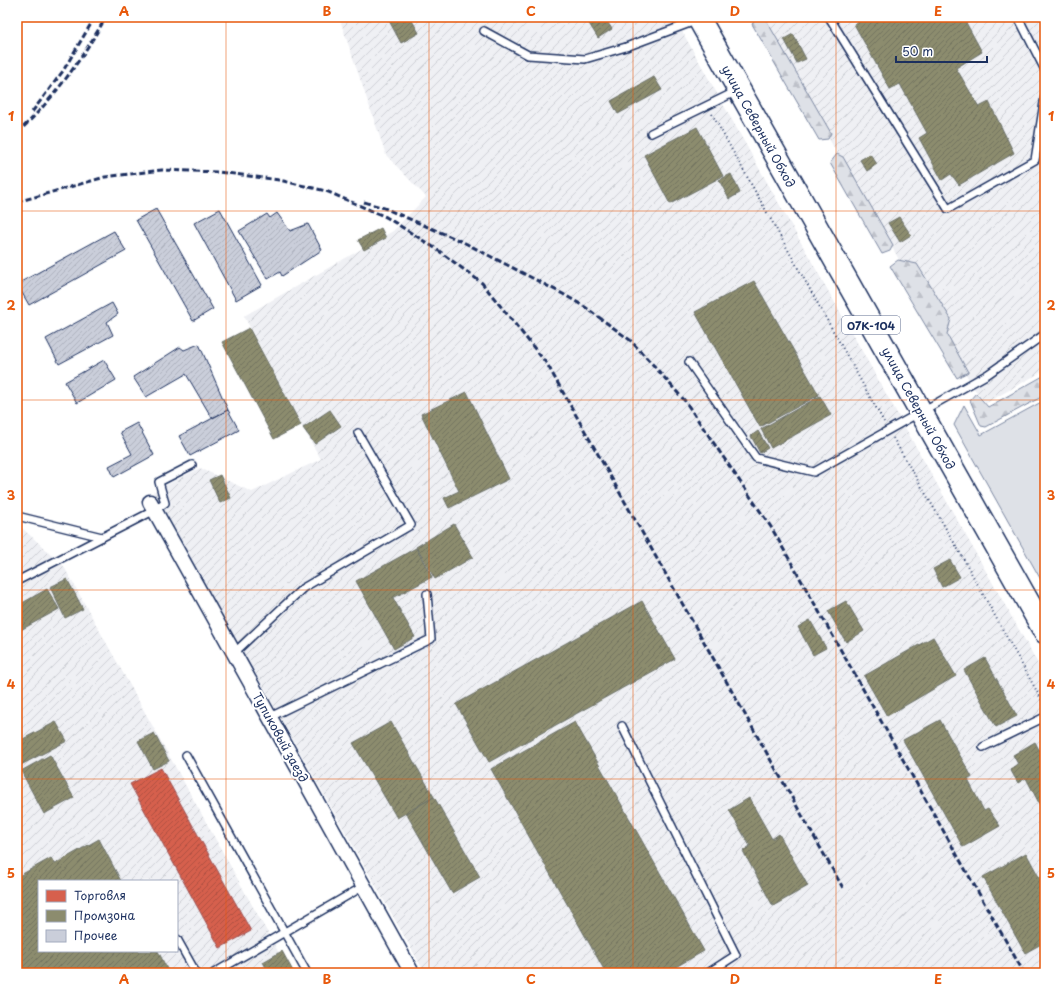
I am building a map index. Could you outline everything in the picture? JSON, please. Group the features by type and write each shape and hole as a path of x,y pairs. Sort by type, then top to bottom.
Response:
{"highway":[{"name":"улица Северный Обход","path":"700,18 739,90 1045,632"}],"street":[{"name":"Тупиковый заезд","path":"153,506 412,973"}],"lane":[{"path":"829,17 948,209 1035,160 1045,96"},
{"path":"1018,17 1045,70"},
{"path":"484,31 528,55 585,59 626,47 700,18"},
{"path":"651,133 739,90"},
{"path":"689,362 756,458 814,472 988,374 1045,334"},
{"path":"234,653 303,588 411,525 358,433"},
{"path":"17,581 102,537 153,506 165,503 160,482 192,465"},
{"path":"17,516 102,537"},
{"path":"270,717 431,639 427,594"},
{"path":"983,747 1045,717"},
{"path":"622,726 736,954 708,973"},
{"path":"186,755 307,973"},
{"path":"214,973 364,886"},
{"path":"178,941 196,973"}],"path":[{"path":"707,106 1045,706"}],"shaded area":[{"path":"339,17 674,17 1045,676 1045,973 425,973 153,492 200,468 252,492 321,459 301,425 244,316 393,231 426,197 386,155"},
{"path":"758,17 1045,17 1045,370 986,403 975,390"},
{"path":"17,528 22,528 63,565 290,973 17,973"}],"green space":[{"path":"758,17 765,18 831,133 828,139 819,140 752,24"},
{"path":"837,154 843,157 893,245 890,251 882,254 830,163"},
{"path":"898,260 917,264 951,319 947,334 968,372 957,378 890,266"},
{"path":"1045,375 1045,395 986,427 981,426 970,400 976,393 988,407"},
{"path":"1045,400 1045,587 954,425 964,405 981,435"}],"building: Торговля":[{"path":"161,768 251,931 220,948 130,784"}],"building: Промзона":[{"path":"387,17 410,17 419,33 401,43"},
{"path":"585,17 604,17 612,29 598,38"},
{"path":"867,17 963,17 982,52 956,68 979,107 989,102 1014,153 959,185 951,174 942,180 919,138 927,133 900,84 890,89 854,24"},
{"path":"793,34 806,59 797,63 784,39"},
{"path":"654,77 662,90 618,114 611,101"},
{"path":"697,127 723,176 670,204 644,155"},
{"path":"870,154 877,164 867,171 860,160"},
{"path":"731,174 740,193 729,199 719,180"},
{"path":"899,217 911,235 900,242 888,223"},
{"path":"381,228 386,238 364,250 358,240"},
{"path":"754,281 819,395 760,427 695,312"},
{"path":"249,328 301,425 274,439 222,342"},
{"path":"467,392 509,479 449,508 444,498 459,491 421,414"},
{"path":"820,396 831,415 771,448 761,429"},
{"path":"330,410 341,426 315,444 303,428"},
{"path":"758,431 768,448 760,453 751,436"},
{"path":"220,475 231,498 220,503 209,480"},
{"path":"454,524 473,557 435,579 416,547"},
{"path":"416,548 432,577 393,598 415,637 394,649 356,581"},
{"path":"950,560 960,577 942,587 933,569"},
{"path":"67,579 83,609 65,618 50,587"},
{"path":"47,589 59,609 17,632 17,606"},
{"path":"642,601 675,659 489,762 456,704"},
{"path":"846,601 864,631 846,642 828,611"},
{"path":"810,620 826,648 813,655 798,627"},
{"path":"933,637 956,676 887,716 864,676"},
{"path":"985,658 1017,716 996,727 964,670"},
{"path":"940,720 972,777 968,780 984,811 988,809 1000,826 963,847 903,740"},
{"path":"56,722 67,741 17,767 17,742"},
{"path":"391,722 434,797 397,818 353,743"},
{"path":"575,722 704,951 665,973 606,973 491,769"},
{"path":"154,733 169,761 153,769 138,741"},
{"path":"1035,742 1045,761 1045,805 1041,807 1026,778 1018,783 1010,769 1018,764 1013,755"},
{"path":"50,755 74,798 44,814 21,771"},
{"path":"434,797 480,877 452,893 406,813"},
{"path":"749,798 772,839 779,834 808,886 773,906 743,851 750,846 729,810"},
{"path":"99,839 120,880 38,880 38,952 158,952 169,973 17,973 17,877 51,858 55,864"},
{"path":"1026,853 1045,888 1045,942 1025,953 983,877"},
{"path":"282,951 294,973 269,973 263,962"}],"building: Прочее":[{"path":"156,209 213,309 193,321 136,220"},
{"path":"220,209 262,285 236,300 194,223"},
{"path":"277,213 290,231 308,224 322,250 282,276 280,272 268,279 239,231 267,214 270,218"},
{"path":"114,231 126,251 29,305 17,284"},
{"path":"112,303 118,314 107,322 113,335 59,364 46,339"},
{"path":"199,344 228,410 212,418 186,374 146,397 133,377 180,347 184,350"},
{"path":"104,360 116,380 77,403 65,382"},
{"path":"228,410 239,430 190,456 179,436"},
{"path":"137,423 154,455 114,477 109,466 132,454 120,432"}],"railway":[{"path":"32,112 63,71 95,17"},
{"path":"17,133 55,93 77,64 106,17"},
{"path":"17,202 105,177 162,170 219,172 279,180 326,191 386,217 435,248 482,283 547,364 843,888"},
{"path":"364,202 384,208 463,242 585,307 630,340 685,401 771,527 1024,973"}]}
